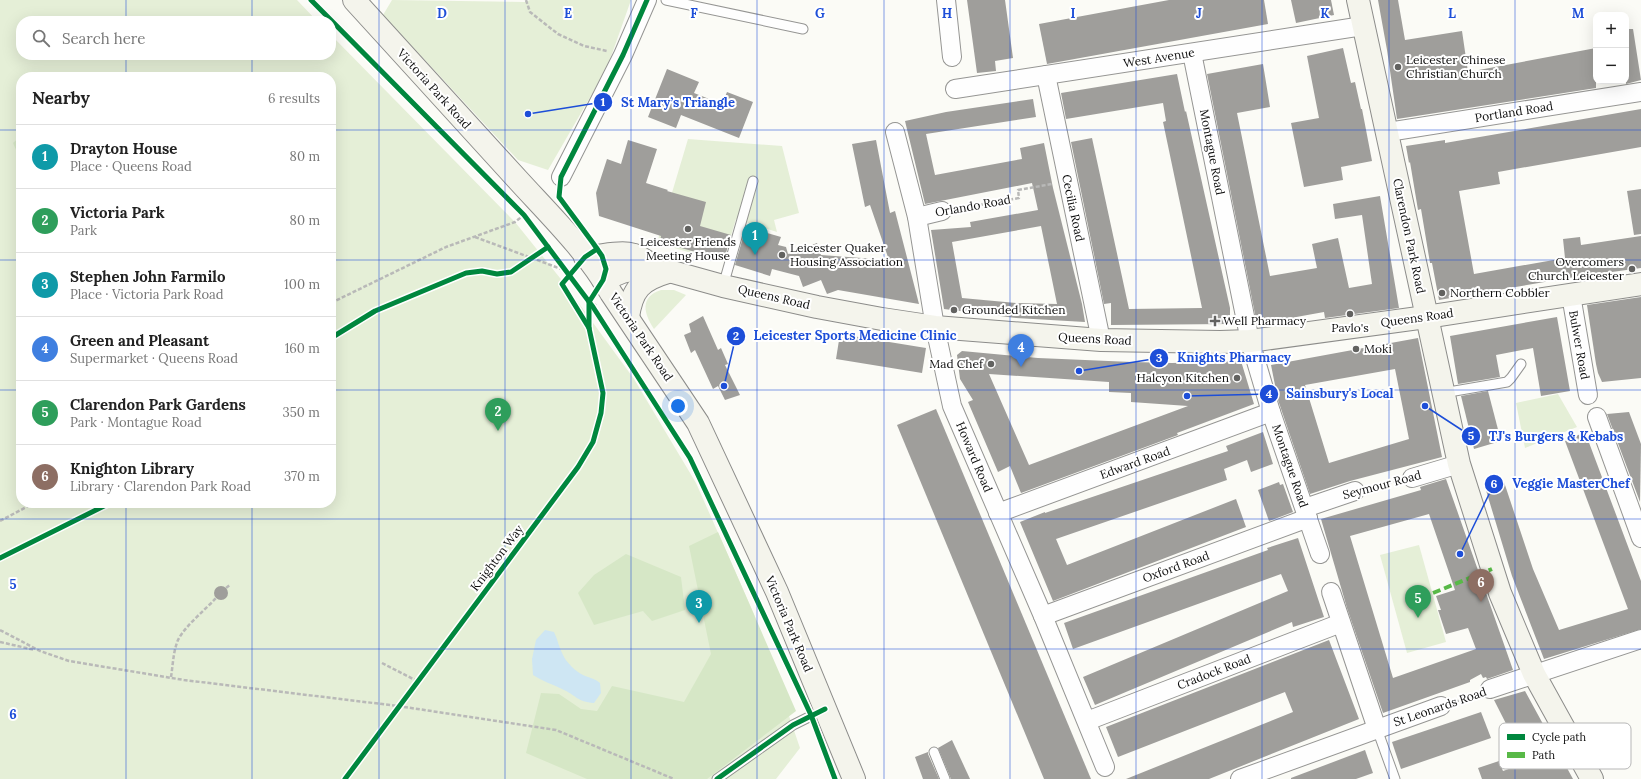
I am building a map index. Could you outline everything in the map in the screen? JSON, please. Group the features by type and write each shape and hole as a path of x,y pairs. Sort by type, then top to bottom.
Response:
{"street":[{"name":"Victoria Park Road","path":"354,0 553,219 585,257 603,280 610,293 628,317 698,423 777,592 854,779"},
{"path":"561,177 623,55 647,0"},
{"path":"946,0 952,56"},
{"name":"Clarendon Park Road","path":"1358,0 1388,132 1426,317 1459,464 1500,593 1534,674 1561,723"},
{"name":"West Avenue","path":"955,90 1363,26"},
{"name":"Montague Road","path":"1192,53 1250,341 1271,412 1320,554"},
{"name":"Cecilia Road","path":"1046,75 1101,340"},
{"name":"Portland Road","path":"1388,132 1641,92"},
{"name":"Howard Road","path":"895,132 917,217 935,327 952,406 1043,616 1087,721 1104,767"},
{"name":"Orlando Road","path":"917,217 942,211"},
{"name":"Queens Road","path":"585,257 625,252 644,258 661,269 723,286 824,308 935,327 1101,340 1220,342 1250,341 1426,317 1641,284"},
{"name":"Queens Road","path":"603,280 622,272 661,269"},
{"path":"628,317 632,298 641,286 661,269"},
{"name":"Bulwer Road","path":"1571,295 1588,395"},
{"name":"Edward Road","path":"998,513 1271,412"},
{"path":"1597,417 1641,538"},
{"name":"Seymour Road","path":"1412,478 1459,464"},
{"name":"Seymour Road","path":"1307,513 1355,491"},
{"name":"Oxford Road","path":"1043,616 1307,513"},
{"path":"1331,592 1378,729"},
{"name":"Cradock Road","path":"1087,721 1341,623"},
{"name":"St Leonards Road","path":"1490,690 1641,639"},
{"name":"St Leonards Road","path":"1240,779 1442,706"},
{"name":"Clarendon Park Road","path":"1586,769 1592,779"}],"lane":[{"path":"666,0 803,29"},
{"path":"723,286 753,180"},
{"path":"1443,393 1506,382 1511,378 1521,364"},
{"path":"717,779 793,725 825,709"},
{"path":"1378,729 1395,779"},
{"path":"934,752 945,779"}],"path":[{"path":"526,0 530,12 558,34 584,46 623,55"},
{"path":"336,301 446,247 515,222 524,215"},
{"path":"474,237 564,270"},
{"path":"526,262 537,254"},
{"path":"591,335 589,302 597,314"},
{"path":"585,321 590,328"},
{"path":"0,521 25,508"},
{"path":"226,588 230,585"},
{"path":"171,678 174,653 183,632 216,598"},
{"path":"0,630 40,651"},
{"path":"0,642 40,651 68,661 171,678 398,706 556,730 674,779"},
{"path":"382,663 417,681"},
{"path":"412,687 422,675"},
{"path":"394,712 403,700"}],"green space":[{"path":"0,0 297,0 312,16 16,16 16,60 336,60 336,40 515,222 564,283 634,379 696,483 754,614 800,748 776,779 0,779"},
{"path":"392,0 525,2 530,0 631,0 607,68 548,170 518,160 383,15"},
{"path":"688,139 782,146 799,213 774,220 777,232 736,219 723,262 657,243"},
{"path":"16,140 16,150 13,143"},
{"path":"661,290 674,290 686,295 654,329 646,312 646,301 654,293"},
{"path":"1558,394 1577,427 1525,448 1516,403"},
{"path":"718,532 796,711 707,779 587,779 526,753 541,693 559,694 581,709 597,711 612,686 684,702 711,654 689,546"},
{"path":"1419,545 1446,642 1407,653 1380,555"},
{"path":"626,554 681,577 685,610 652,621 643,611 594,625 578,593 594,575"}],"water":[{"path":"545,630 554,632 566,661 580,674 600,683 601,693 594,703 580,700 567,691 533,675 532,659 536,640"}],"building":[{"path":"967,0 1005,0 1013,58 995,61 996,71 977,73"},
{"path":"1169,0 1264,0 1268,24 1047,64 1039,24"},
{"path":"1291,0 1331,0 1334,15 1296,23"},
{"path":"1378,0 1398,0 1405,40 1462,31 1468,72 1593,49 1593,84 1596,84 1596,88 1397,119"},
{"path":"1629,29 1633,29 1641,80 1629,83"},
{"path":"1343,48 1351,83 1355,82 1362,109 1372,161 1341,167 1343,180 1304,187 1291,123 1319,118 1307,56"},
{"path":"1263,64 1270,107 1237,113 1270,276 1317,268 1312,244 1338,238 1349,288 1372,284 1362,215 1335,219 1333,204 1380,196 1399,308 1325,318 1324,312 1257,324 1207,74"},
{"path":"667,69 699,82 694,93 722,104 727,92 753,102 739,138 681,115 676,128 648,117"},
{"path":"1177,74 1230,308 1230,324 1111,325 1111,303 1104,304 1071,142 1092,138 1129,309 1202,308 1163,122 1166,121 1163,103 1066,119 1061,93"},
{"path":"1033,99 1036,117 926,134 935,175 1022,159 1020,148 1044,143 1053,188 1082,304 1085,322 1016,318 944,309 931,230 971,227 970,222 1038,210 1032,183 925,204 905,121 946,112","holes":["1041,226 1057,304 1016,303 962,298 952,242"]},
{"path":"1641,109 1641,147 1498,172 1500,184 1459,191 1474,274 1565,258 1563,239 1580,237 1581,245 1641,236 1641,268 1568,278 1439,300 1432,263 1430,263 1421,209 1418,210 1406,146 1445,140 1445,143"},
{"path":"628,140 657,149 646,183 668,190 667,191 706,202 700,226 731,235 724,260 660,242 661,236 599,216 596,193 607,159 621,164"},
{"path":"876,140 890,213 895,211 919,304 838,290 827,294 821,280 803,287 799,276 772,269 770,276 735,265 746,227 781,237 778,245 786,247 788,254 817,243 821,255 889,260 870,205 865,207 852,144"},
{"path":"1641,189 1641,234 1634,235 1627,191"},
{"path":"1641,297 1641,378 1602,382 1596,364 1587,305"},
{"path":"703,316 718,350 721,348 728,364 725,365 740,395 725,400 718,386 713,389 695,350 691,353 684,335 691,332 689,324"},
{"path":"1557,317 1570,391 1541,396 1533,348 1496,355 1500,377 1458,384 1450,336"},
{"path":"840,334 926,348 922,373 836,359"},
{"path":"1418,338 1442,457 1350,481 1310,494 1278,400 1271,365","holes":["1395,369 1409,439 1329,463 1305,385"]},
{"path":"962,351 1038,358 1132,362 1172,363 1241,361 1254,404 1177,433 1178,435 1021,493 1010,466 998,472 968,402 973,400 960,379 957,355","holes":["989,374 1109,382 1109,392 1131,393 1131,402 1188,406 1029,465"]},
{"path":"1488,391 1501,441 1474,449 1461,396"},
{"path":"936,409 1091,779 1044,779 897,425"},
{"path":"1629,412 1641,444 1640,502 1607,414"},
{"path":"1263,432 1273,464 1251,472 1247,460 1224,469 1227,480 1056,539 1067,565 1236,499 1246,527 1053,601 1020,522 1045,512 1228,451 1226,446"},
{"path":"1585,432 1641,581 1641,629 1544,659 1512,576 1485,487 1504,482 1533,569 1559,630 1628,609 1565,441"},
{"path":"1446,479 1513,670 1487,679 1486,677 1483,678 1481,674 1470,680 1470,682 1383,713 1347,608 1321,519 1421,490 1420,487","holes":["1429,514 1455,590 1436,596 1441,610 1438,610 1446,634 1468,628 1476,649 1393,678 1350,536"]},
{"path":"1279,482 1280,485 1283,484 1293,512 1269,521 1258,490"},
{"path":"1298,538 1324,617 1293,627 1292,622 1095,705 1083,677 1288,591 1281,574 1073,649 1064,623"},
{"path":"221,586 226,588 228,593 226,598 221,600 216,598 214,593 216,588"},
{"path":"1329,640 1359,719 1209,779 1126,779 1293,712 1285,692 1118,757 1106,727"},
{"path":"1525,691 1542,723 1506,723 1494,700"},
{"path":"1481,712 1491,738 1401,769 1392,742"},
{"path":"952,740 970,779 951,779 938,748"},
{"path":"1365,750 1373,773 1356,779 1291,779 1291,778"},
{"path":"928,752 939,779 923,779 915,757"},
{"path":"1499,761 1499,769 1502,769 1503,771 1509,769 1568,769 1573,779 1482,779 1478,768"}],"marked path":[{"path":"1433,593 1492,569"}],"cycle path":[{"path":"311,0 327,16"},
{"name":"Knighton Way","path":"345,779 578,467 593,442 601,413 603,393 589,328 589,302 603,280 606,269 602,256 559,197 561,177 623,55 647,0"},
{"path":"336,25 524,215 593,307 690,458 811,715 835,779"},
{"path":"336,335 375,311 466,273 482,271 497,274 511,272 548,247"},
{"path":"589,328 562,284 585,257 597,249"},
{"path":"0,558 100,508"},
{"path":"717,779 793,725 825,709"}],"place":[{"name":"Leicester Chinese Christian Church","path":"1398,67"},
{"name":"St Mary’s Triangle","path":"528,114"},
{"name":"Leicester Friends Meeting House","path":"688,229"},
{"name":"Drayton House","path":"755,255"},
{"name":"Leicester Quaker Housing Association","path":"782,255"},
{"name":"Overcomers Church Leicester","path":"1632,269"},
{"name":"Northern Cobbler","path":"1442,293"},
{"name":"Grounded Kitchen","path":"954,310"},
{"name":"Pavlo's","path":"1350,314"},
{"name":"Well Pharmacy","path":"1215,321"},
{"name":"Moki","path":"1356,349"},
{"name":"Mad Chef","path":"991,364"},
{"name":"Green and Pleasant","path":"1021,367"},
{"name":"Knights Pharmacy","path":"1079,371"},
{"name":"Halcyon Kitchen","path":"1237,378"},
{"name":"Leicester Sports Medicine Clinic","path":"724,386"},
{"name":"Sainsbury's Local","path":"1187,396"},
{"name":"TJ's Burgers & Kebabs","path":"1425,406"},
{"name":"Victoria Park","path":"498,431"},
{"name":"Veggie MasterChef","path":"1460,554"},
{"name":"Knighton Library","path":"1481,602"},
{"name":"Clarendon Park Gardens","path":"1418,618"},
{"name":"Stephen John Farmilo","path":"699,623"}]}
